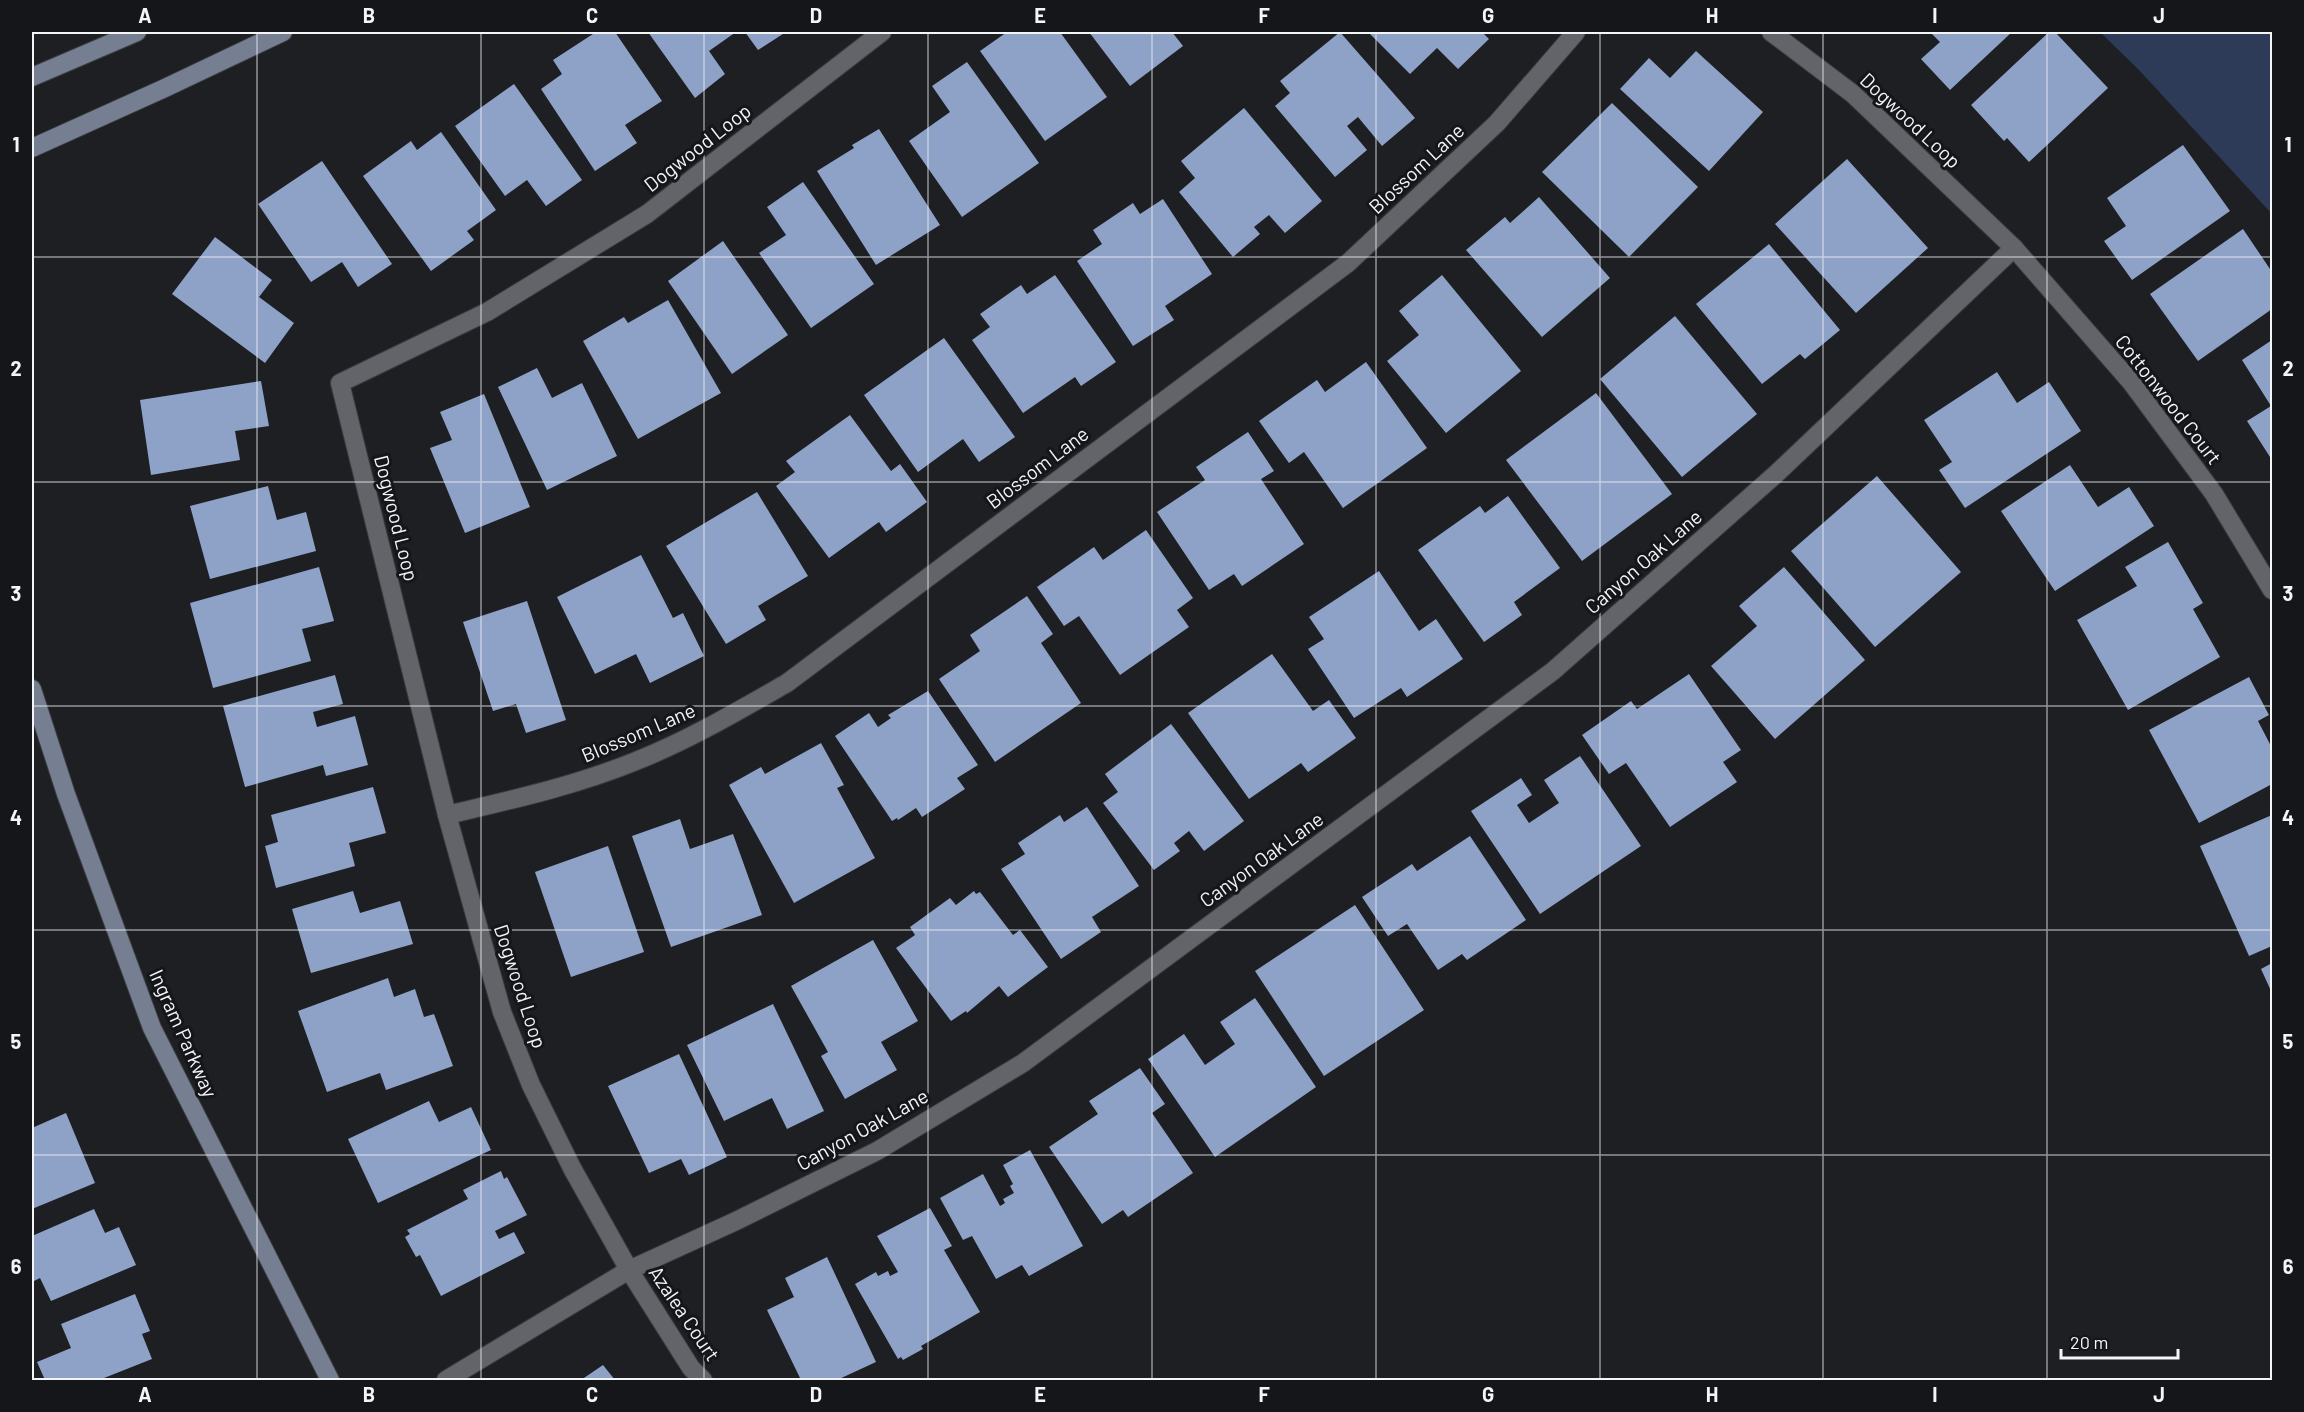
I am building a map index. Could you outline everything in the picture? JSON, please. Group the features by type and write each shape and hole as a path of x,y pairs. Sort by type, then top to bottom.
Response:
{"street":[{"path":"32,77 137,32"},
{"path":"32,148 284,32"},
{"name":"Dogwood Loop","path":"629,1270 572,1168 531,1085 502,1012 447,815 340,383 487,312 647,214 882,32"},
{"name":"Blossom Lane","path":"447,815 549,791 637,761 716,724 787,683 1348,263 1497,123 1576,32"},
{"name":"Dogwood Loop","path":"1771,32 1853,94 2014,248"},
{"name":"Cottonwood Court","path":"2014,248 2132,381 2214,494 2272,590"},
{"name":"Canyon Oak Lane","path":"446,1380 629,1270 736,1221 877,1151 1032,1056 1553,671 1776,474 2014,248"},
{"name":"Ingram Parkway","path":"32,689 66,794 152,1028 330,1380"},
{"name":"Azalea Court","path":"629,1270 691,1368 703,1380"}],"shaded area":[{"path":"2100,32 2272,32 2272,214 2139,70"}],"building":[{"path":"596,32 615,32 662,101 625,125 637,143 595,171 541,89 562,74 553,60"},
{"path":"648,32 736,32 709,51 725,74 695,98"},
{"path":"745,32 786,32 758,50"},
{"path":"1007,32 1060,32 1107,97 1045,141 980,51"},
{"path":"1089,32 1172,32 1183,46 1130,86"},
{"path":"1340,32 1415,118 1382,146 1358,117 1347,126 1367,150 1335,177 1275,106 1290,93 1280,81"},
{"path":"1368,32 1482,32 1489,39 1458,69 1437,48 1410,74"},
{"path":"1930,32 2012,32 1950,90 1921,59 1940,42"},
{"path":"2049,32 2055,32 2108,88 2029,162 2007,138 2004,141 1971,105"},
{"path":"1696,51 1763,112 1709,171 1620,89 1649,58 1670,78"},
{"path":"967,62 1039,163 962,217 909,141 950,112 932,86"},
{"path":"514,84 582,180 546,206 527,180 505,196 455,126"},
{"path":"1612,103 1698,187 1629,257 1542,172"},
{"path":"1244,108 1322,201 1285,233 1269,215 1254,227 1260,234 1233,257 1179,192 1195,178 1181,161"},
{"path":"879,129 940,225 876,265 817,171 854,148 852,145"},
{"path":"441,132 496,210 467,231 474,240 431,271 363,176 411,141 417,150"},
{"path":"2183,145 2230,211 2132,280 2104,241 2126,226 2107,198"},
{"path":"1847,159 1928,248 1856,313 1775,224"},
{"path":"322,161 392,264 358,287 342,262 311,282 258,204"},
{"path":"803,182 874,284 811,328 759,253 786,235 767,207"},
{"path":"1539,197 1610,278 1542,337 1466,250 1505,217 1510,223"},
{"path":"1163,199 1212,274 1165,306 1174,320 1133,346 1077,261 1102,244 1093,230 1133,203 1140,214"},
{"path":"2243,229 2272,272 2272,309 2198,361 2150,294"},
{"path":"215,237 272,280 259,297 294,323 265,363 172,294"},
{"path":"723,241 788,335 732,374 668,281"},
{"path":"1769,244 1840,330 1805,359 1800,354 1762,384 1696,304"},
{"path":"1055,275 1116,362 1081,386 1075,377 1023,413 972,340 990,327 980,314 1021,285 1027,294"},
{"path":"1442,275 1521,371 1446,433 1387,361 1419,335 1399,311"},
{"path":"668,300 721,393 638,439 583,341 624,317 628,323"},
{"path":"1675,316 1757,414 1682,477 1600,379"},
{"path":"944,338 1015,437 979,462 963,439 918,472 864,395"},
{"path":"2272,340 2272,455 2270,457 2247,421 2271,406 2242,360"},
{"path":"1366,362 1427,448 1343,508 1304,452 1289,463 1259,421 1317,380 1325,392"},
{"path":"537,368 552,398 582,383 617,456 547,490 498,387"},
{"path":"1997,372 2017,403 2049,382 2081,431 1965,508 1939,470 1952,462 1924,420"},
{"path":"261,381 269,426 235,431 240,460 151,475 140,400"},
{"path":"1596,393 1672,494 1582,561 1506,460"},
{"path":"484,394 530,507 465,533 430,448 452,440 440,412"},
{"path":"850,415 891,471 900,464 927,502 886,532 879,522 829,558 776,486 795,472 786,461"},
{"path":"1248,432 1274,471 1261,479 1304,544 1242,586 1234,574 1209,590 1157,512 1205,480 1196,467"},
{"path":"2070,465 2098,507 2129,487 2154,526 2055,591 2001,511"},
{"path":"1877,476 1961,572 1875,647 1791,551"},
{"path":"268,486 277,520 306,512 316,551 210,579 190,506"},
{"path":"757,492 808,576 758,606 766,620 726,644 666,546"},
{"path":"1508,496 1560,568 1514,602 1522,615 1484,642 1418,550 1480,506 1485,513"},
{"path":"1146,530 1193,598 1177,610 1189,627 1120,675 1079,616 1064,626 1037,587 1094,547 1103,560"},
{"path":"2168,542 2203,603 2193,609 2220,657 2128,710 2077,620 2137,586 2125,567"},
{"path":"641,555 673,618 683,613 704,656 650,683 636,654 595,674 557,597"},
{"path":"319,567 334,621 302,629 311,661 213,688 190,603"},
{"path":"1784,567 1865,660 1775,739 1711,666 1757,626 1739,606"},
{"path":"1379,571 1419,631 1436,619 1463,659 1407,697 1401,688 1354,718 1308,649 1324,639 1309,617"},
{"path":"1027,596 1053,634 1041,643 1081,703 995,762 939,679 980,651 970,635"},
{"path":"527,601 566,720 526,733 516,704 493,711 463,622"},
{"path":"1272,654 1313,711 1329,700 1356,738 1308,772 1301,763 1249,799 1188,713"},
{"path":"1689,674 1741,750 1723,762 1737,782 1670,827 1626,763 1609,774 1582,735 1631,701 1637,709"},
{"path":"335,675 343,704 313,712 317,727 355,716 368,765 326,776 323,765 245,787 223,706"},
{"path":"2249,677 2269,715 2258,721 2272,748 2272,784 2199,823 2149,730"},
{"path":"928,691 978,765 957,778 965,789 922,817 916,808 898,820 897,818 892,821 835,736 869,713 878,727 891,718 888,715"},
{"path":"1171,724 1244,821 1204,851 1189,831 1174,843 1180,851 1154,870 1103,803 1118,792 1105,774"},
{"path":"821,743 844,785 837,788 875,858 794,903 729,785 761,767 765,774"},
{"path":"1580,756 1641,846 1540,914 1471,811 1521,778 1532,795 1517,805 1529,823 1559,803 1544,780"},
{"path":"373,787 386,833 349,843 355,866 276,888 265,846 278,842 271,815"},
{"path":"1087,807 1139,886 1092,917 1101,932 1061,959 1001,869 1025,854 1018,843 1060,815 1064,822"},
{"path":"2272,815 2272,946 2249,956 2200,846"},
{"path":"680,819 690,849 733,834 762,915 671,947 632,836"},
{"path":"1470,836 1526,920 1467,960 1462,954 1438,970 1407,924 1388,936 1362,897 1412,864 1417,871"},
{"path":"608,846 644,952 571,977 535,872"},
{"path":"353,891 360,913 400,901 413,944 311,973 292,909"},
{"path":"974,891 976,894 980,892 1013,935 1020,930 1048,967 1008,997 999,986 967,1013 966,1011 951,1021 896,948 915,935 910,927 950,898 956,905"},
{"path":"1355,905 1424,1010 1324,1076 1255,971"},
{"path":"873,940 918,1021 881,1042 897,1070 845,1099 821,1056 828,1052 791,986"},
{"path":"2272,963 2272,993 2261,969"},
{"path":"388,978 394,997 415,989 424,1017 434,1014 453,1066 386,1090 380,1073 327,1092 298,1011"},
{"path":"1255,998 1316,1087 1215,1157 1148,1059 1184,1034 1205,1065 1235,1044 1220,1022"},
{"path":"773,1004 824,1111 787,1129 772,1098 724,1121 687,1045"},
{"path":"679,1054 727,1157 689,1175 681,1159 649,1173 608,1086"},
{"path":"1140,1068 1165,1104 1152,1113 1193,1173 1128,1217 1123,1210 1102,1224 1049,1147 1098,1114 1089,1101"},
{"path":"429,1101 439,1122 471,1107 491,1150 378,1203 348,1139"},
{"path":"66,1113 95,1183 32,1209 32,1128"},
{"path":"1030,1150 1083,1246 1029,1276 1022,1265 996,1279 972,1236 963,1240 940,1198 983,1174 1000,1206 1005,1203 1003,1199 1014,1193 1010,1186 1013,1184 1003,1165"},
{"path":"501,1171 504,1179 507,1177 527,1215 495,1231 499,1239 514,1232 525,1253 441,1296 420,1255 416,1257 405,1237 410,1234 407,1230 468,1199 463,1190"},
{"path":"930,1208 952,1246 944,1250 980,1312 921,1346 923,1349 903,1360 901,1357 898,1359 855,1284 876,1272 878,1276 888,1271 890,1276 898,1272 877,1236"},
{"path":"94,1209 105,1233 119,1227 136,1265 51,1301 40,1278 32,1282 32,1236"},
{"path":"827,1257 876,1362 837,1380 801,1380 767,1310 794,1297 785,1278"},
{"path":"135,1294 150,1331 142,1334 152,1359 99,1380 45,1380 37,1362 71,1348 61,1324"},
{"path":"603,1365 615,1380 581,1380"}]}
